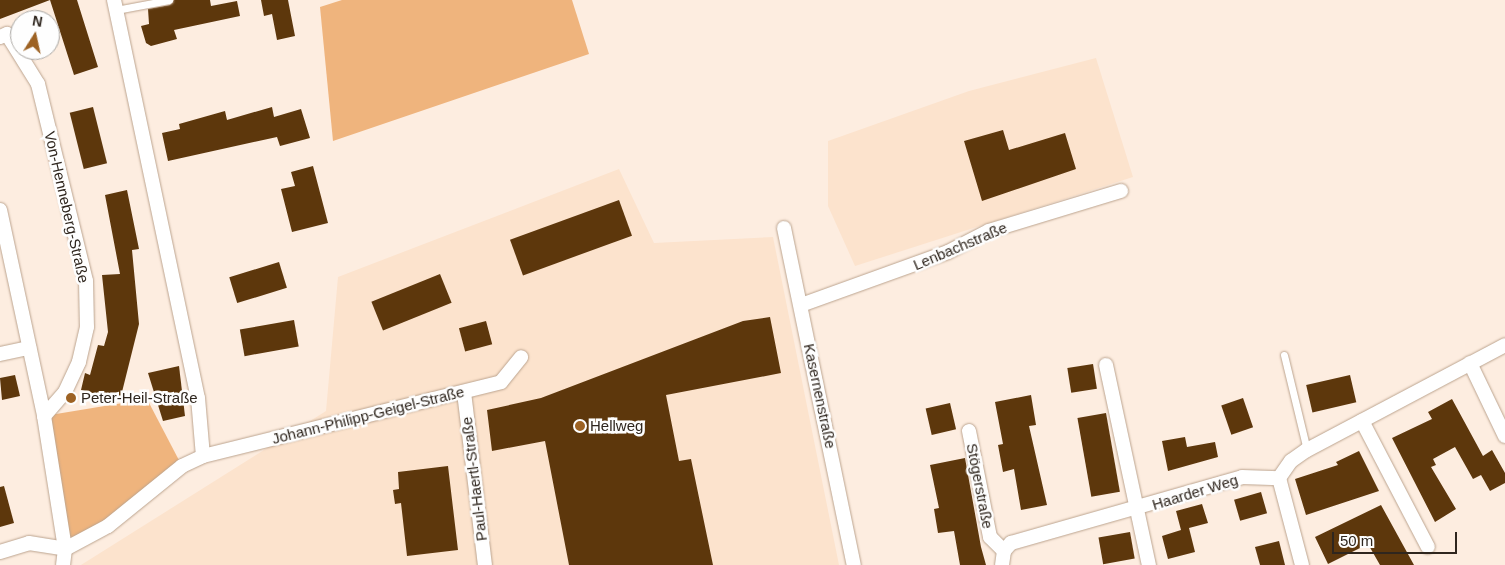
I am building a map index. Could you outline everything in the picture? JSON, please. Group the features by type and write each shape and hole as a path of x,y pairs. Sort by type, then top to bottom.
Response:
{"street":[{"path":"0,552 28,543 65,549 108,526 182,466 203,456 198,398 115,5"},
{"name":"Von-Henneberg-Straße","path":"0,37 7,34 38,84 86,281 87,327 79,362 65,392 44,416"},
{"name":"Lenbachstraße","path":"801,305 948,252 989,231 1121,191"},
{"path":"0,210 44,416 65,549 62,565"},
{"name":"Kasernenstraße","path":"784,228 854,565"},
{"path":"1302,565 1279,478 1291,461 1307,450 1505,345"},
{"path":"0,354 29,348"},
{"name":"Johann-Philipp-Geigel-Straße","path":"203,456 501,382 521,357"},
{"path":"1470,363 1505,436"},
{"path":"1106,365 1148,565"},
{"name":"Paul-Haertl-Straße","path":"464,392 484,565"},
{"path":"1362,422 1428,547"},
{"name":"Stögerstraße","path":"970,432 990,538 1004,551"},
{"name":"Haarder Weg","path":"1004,551 1011,544 1136,510 1242,477 1279,478"},
{"path":"1002,565 1004,551"}],"lane":[{"path":"115,5 169,0"},
{"path":"1284,355 1307,450"}],"shaded area":[{"path":"342,0 572,0 589,54 333,141 320,7"},
{"path":"1096,58 1133,177 855,266 828,206 828,141 969,91"},
{"path":"619,169 654,243 773,237 839,565 81,565 326,411 338,277"},
{"path":"147,399 182,466 65,549 44,416"}],"building":[{"path":"0,0 50,0 24,10 10,10 10,15 0,19"},
{"path":"50,0 77,0 98,67 74,75 60,31 60,10 53,10"},
{"path":"174,0 210,0 211,6 237,1 240,16 174,30 177,39 151,46 146,43 141,26 149,24 148,9 170,5"},
{"path":"261,0 288,0 295,36 277,40 272,14 264,16"},
{"path":"93,107 107,163 84,169 70,113"},
{"path":"272,107 274,117 301,109 310,138 280,146 277,137 168,161 162,133 180,129 179,124 225,111 227,120"},
{"path":"1003,130 1009,150 1065,133 1076,169 982,201 964,141"},
{"path":"313,166 328,223 292,232 281,189 295,186 291,172"},
{"path":"127,190 139,249 132,250 139,324 120,400 81,390 85,373 90,375 98,345 104,346 108,332 102,275 120,274 105,195"},
{"path":"619,200 632,236 523,275 510,240"},
{"path":"279,262 287,288 237,303 229,277"},
{"path":"440,274 452,303 383,330 371,302"},
{"name":"Hellweg","path":"770,317 781,373 666,395 679,461 691,459 713,565 569,565 545,441 492,451 487,410 541,398 743,321"},
{"path":"294,320 299,347 245,356 240,330"},
{"path":"486,321 492,344 465,351 459,328"},
{"path":"1093,364 1097,389 1071,393 1067,368"},
{"path":"179,366 185,416 163,421 148,373"},
{"path":"15,375 20,396 2,400 0,378"},
{"path":"1350,375 1356,402 1312,412 1306,385"},
{"path":"1031,395 1036,425 1029,426 1047,505 1021,510 1014,469 1003,472 998,445 1003,444 995,402"},
{"path":"1243,398 1253,427 1231,435 1221,405"},
{"path":"1452,399 1483,456 1492,450 1505,473 1505,483 1490,491 1481,475 1473,479 1455,447 1433,459 1436,465 1431,467 1456,509 1435,522 1392,438 1432,419 1428,412"},
{"path":"950,403 956,429 932,435 926,409"},
{"path":"1106,413 1120,492 1091,497 1077,418"},
{"path":"1185,437 1187,447 1215,442 1218,457 1168,471 1162,441"},
{"path":"1359,451 1379,491 1306,515 1295,479 1338,465 1336,462"},
{"path":"965,458 986,565 960,565 954,531 938,533 934,509 939,508 930,465"},
{"path":"448,466 458,550 407,556 401,503 395,504 393,490 399,489 398,472"},
{"path":"4,486 14,523 0,527 0,487"},
{"path":"1261,492 1267,513 1240,521 1234,500"},
{"path":"1202,504 1208,523 1189,528 1195,552 1168,559 1162,536 1181,530 1176,511"},
{"path":"1381,505 1414,565 1380,565 1368,544 1328,564 1315,537"},
{"path":"1130,532 1135,559 1103,564 1098,538"},
{"path":"1279,541 1285,565 1260,565 1255,547"}],"place":[{"name":"Peter-Heil-Straße","path":"71,398"},
{"name":"Hellweg","path":"580,426"}]}
